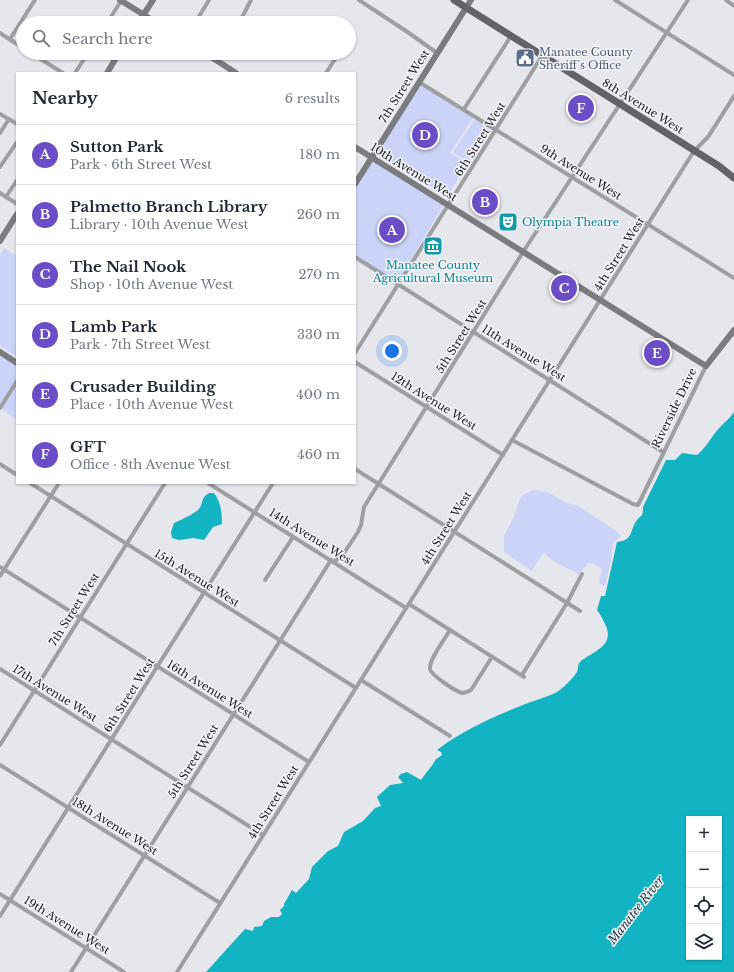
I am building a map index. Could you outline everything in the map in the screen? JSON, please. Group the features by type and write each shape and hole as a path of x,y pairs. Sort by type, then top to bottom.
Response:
{"main road":[{"name":"8th Avenue West","path":"454,0 694,151 734,173"},
{"name":"8th Avenue West","path":"719,166 734,178"}],"street":[{"path":"24,16 34,0"},
{"path":"111,16 121,0 144,15 153,0"},
{"path":"199,16 209,0"},
{"path":"243,16 251,0"},
{"path":"359,0 409,32 437,53"},
{"path":"366,4 368,0"},
{"name":"7th Street West","path":"356,182 471,0"},
{"path":"614,0 734,75"},
{"name":"5th Street West","path":"71,972 332,561 342,556 358,532 361,525 364,507 378,484 523,252 688,0"},
{"path":"726,0 734,6"},
{"path":"10,39 16,29"},
{"path":"0,33 16,43"},
{"path":"464,109 511,36"},
{"name":"6th Street West","path":"356,351 542,56"},
{"path":"42,60 61,72"},
{"path":"76,72 83,60"},
{"path":"108,72 115,60"},
{"path":"215,60 228,71"},
{"path":"327,72 334,60"},
{"name":"9th Avenue West","path":"419,82 734,278"},
{"name":"4th Street West","path":"177,972 694,151 708,137 734,96"},
{"path":"0,114 16,123"},
{"path":"0,133 9,119"},
{"path":"0,167 16,143"},
{"name":"10th Avenue West","path":"356,148 601,299 706,366"},
{"path":"6,197 16,182"},
{"path":"0,193 16,203"},
{"path":"0,241 16,216"},
{"name":"11th Avenue West","path":"356,258 663,452"},
{"name":"Riverside Drive","path":"512,440 638,506 706,366 734,330"},
{"path":"0,352 16,362"},
{"name":"12th Avenue West","path":"356,363 503,455"},
{"path":"0,408 16,383"},
{"path":"0,464 16,474"},
{"path":"356,470 580,611"},
{"name":"15th Avenue West","path":"32,484 356,688"},
{"path":"0,576 2,568 58,484"},
{"name":"7th Street West","path":"0,745 164,484"},
{"name":"14th Avenue West","path":"210,484 332,561 450,630 523,676 568,603"},
{"name":"6th Street West","path":"0,916 272,484"},
{"path":"265,580 293,537"},
{"name":"16th Avenue West","path":"2,568 309,762"},
{"path":"568,603 582,574"},
{"path":"450,630 431,662 430,669 433,675 460,692 468,692 471,690 492,657"},
{"name":"17th Avenue West","path":"0,669 263,835"},
{"path":"361,680 450,736"},
{"name":"18th Avenue West","path":"0,764 220,903"},
{"name":"19th Avenue West","path":"0,894 124,972"}],"shaded area":[{"path":"420,84 473,118 450,153 468,163 447,197 377,153"},
{"path":"475,119 490,128 469,162 453,152"},
{"path":"372,159 444,205 397,282 356,256 356,185"},
{"path":"4,248 16,255 16,356 0,346 0,255"},
{"path":"0,355 16,365 16,419 0,408"},
{"path":"533,490 547,492 567,503 578,506 615,530 621,536 613,543 611,561 605,586 599,583 602,569 594,564 588,563 579,574 554,562 544,552 532,571 504,552 504,536 514,517 521,496"}],"water":[{"name":"Manatee River","path":"734,412 734,972 206,972 245,929 253,931 254,927 262,926 264,921 271,917 279,917 282,914 280,910 284,906 292,890 296,893 309,879 312,867 328,851 338,846 344,832 363,821 375,808 381,806 377,797 390,785 403,783 398,777 401,774 407,772 421,780 436,759 442,755 441,752 437,750 468,730 489,719 557,692 577,672 580,662 605,643 608,633 606,626 597,610 601,596 605,596 617,542 629,537 637,520 642,514 643,507 666,460 675,460 682,453 697,455"},
{"path":"209,493 214,493 220,504 222,524 213,527 204,540 193,538 179,540 172,538 171,532 174,523 197,511 204,497"}],"place":[{"name":"Manatee County Sheriff's Office","path":"525,58"},
{"name":"GFT","path":"581,108"},
{"name":"Lamb Park","path":"425,135"},
{"name":"Palmetto Branch Library","path":"485,202"},
{"name":"Olympia Theatre","path":"508,222"},
{"name":"Sutton Park","path":"392,230"},
{"name":"Manatee County Agricultural Museum","path":"433,246"},
{"name":"The Nail Nook","path":"564,288"},
{"name":"Crusader Building","path":"657,353"}]}
